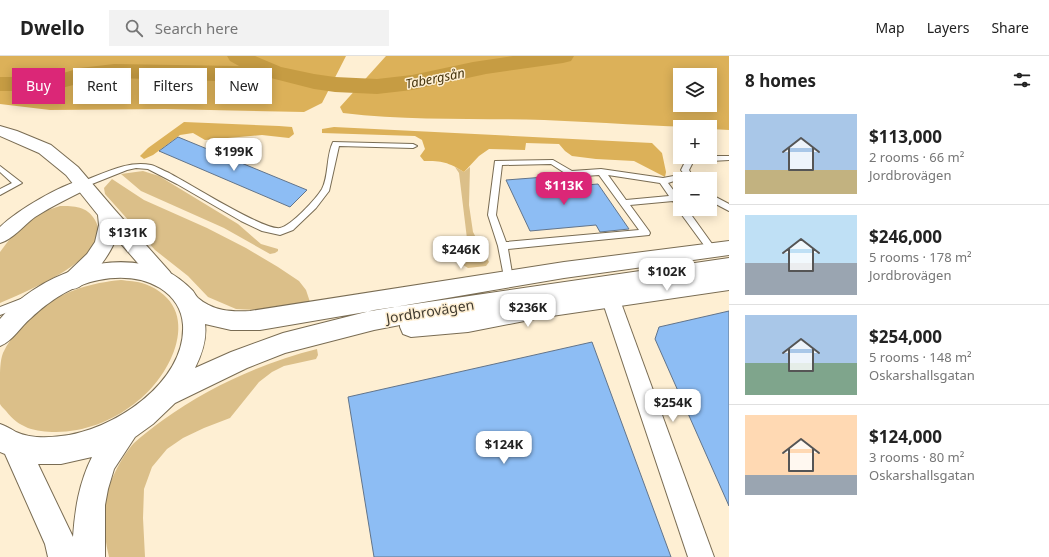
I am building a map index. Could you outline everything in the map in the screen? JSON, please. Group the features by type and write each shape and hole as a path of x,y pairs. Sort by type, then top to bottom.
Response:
{"main road":[{"path":"4,135 45,148 84,184 107,214 163,278 178,289 189,304 194,320 194,337 189,356 180,375 166,394 149,411 128,426 103,439 70,449 32,449 8,441"},
{"path":"72,281 94,259 105,243 110,232 107,214"},
{"name":"Jordbrovägen","path":"189,304 199,312 211,318 227,321 260,320 508,279 619,262 720,249"},
{"name":"Jordbrovägen","path":"166,394 239,360 283,343 374,320 729,266"},
{"path":"0,327 10,312 72,281 92,274 111,270 130,270 147,272 163,278"},
{"path":"322,332 468,322 545,308 611,300 729,282"},
{"path":"0,336 10,312"},
{"path":"89,557 89,507 98,475 104,459 128,426"},
{"path":"8,441 60,542 64,557"}],"street":[{"path":"0,238 11,226 30,212 84,184"},
{"path":"611,300 701,557"}],"lane":[{"path":"84,184 125,168 136,166 150,167 180,182 244,220 280,232 290,228 313,206 326,189 332,156 336,144 413,146"},
{"path":"686,172 685,170 690,160 700,158 729,158"},
{"path":"508,279 503,246 492,216 498,163 553,162 571,174 601,172 663,181 673,180"},
{"path":"0,168 18,183 0,192"},
{"path":"503,246 646,233 601,172"},
{"path":"663,181 673,193"},
{"path":"624,203 673,198"},
{"path":"717,201 729,208"},
{"path":"689,216 720,249"}],"shaded area":[{"path":"0,56 346,56 322,103 304,112 165,109 50,110 0,104"},
{"path":"386,56 729,56 729,130 717,129 717,120 673,120 673,126 544,120 444,119 368,116 343,113 340,107"},
{"path":"184,122 292,127 294,134 289,138 262,135 205,140 193,133 180,135 153,155 144,159 140,156 148,148"},
{"path":"334,127 652,143 662,153 666,172 665,177 634,161 572,156 559,144 526,143 525,150 489,149 479,156 464,172 445,163 424,161 420,156 425,149 422,140 415,136 322,133 322,129"},
{"path":"455,167 464,172 470,167 469,205 473,232 489,262 486,266 468,268 463,265 466,263 469,255 459,173"},
{"path":"143,171 159,176 238,224 261,244 278,249 278,251 270,254 224,228 141,191 121,174"},
{"path":"112,179 144,200 207,228 246,248 278,267 299,281 306,290 310,302 255,310 236,309 208,297 188,276 155,250 105,194 104,188"},
{"path":"60,206 70,206 84,209 92,215 95,220 98,234 92,247 80,260 46,282 0,303 0,252 12,236 35,217"},
{"path":"121,280 145,284 164,295 174,309 178,325 177,342 170,360 160,377 148,392 134,404 116,416 87,428 48,432 28,428 16,421 0,404 1,359 6,347 15,334 36,311 61,296 89,285"},
{"path":"317,349 318,355 316,359 284,366 272,372 259,382 230,418 183,438 167,449 152,467 144,489 143,518 145,557 109,557 104,525 105,498 115,473 124,456 134,443 156,425 181,408 217,387 276,361"}],"building":[{"path":"178,137 307,190 290,207 159,151"},
{"path":"545,177 551,188 598,184 629,229 600,232 596,225 530,231 506,180"},
{"path":"729,311 729,506 655,339 659,327"},
{"path":"592,342 671,557 374,557 348,397"}],"waterway":[{"name":"Tabergsån","path":"238,56 254,65 273,72 314,82 357,86 412,83 486,67 563,56"},
{"path":"0,84 50,84 68,80 80,75 114,71 215,74"}]}
